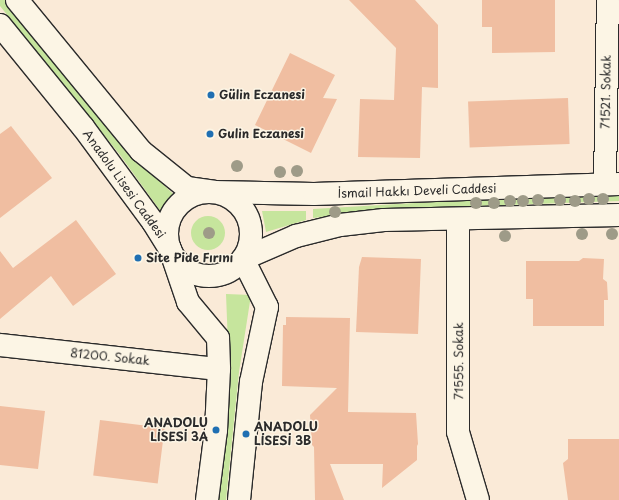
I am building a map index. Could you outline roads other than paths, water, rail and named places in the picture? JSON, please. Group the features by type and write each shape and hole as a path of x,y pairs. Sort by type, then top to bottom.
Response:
{"street":[{"path":"17,0 141,151 187,188 214,192 229,196 240,205 248,217 252,231 250,246 243,259 235,268 223,274 211,276 198,274 186,269 176,260 170,249 167,235 169,221 176,208 187,198 200,192 214,192"},
{"name":"71521. Sokak","path":"608,0 612,184"},
{"name":"Anadolu Lisesi Caddesi","path":"0,25 83,127 153,222 170,249 188,302 218,338 219,370 216,430 208,500"},
{"name":"İsmail Hakkı Develi Caddesi","path":"214,192 314,194 612,184"},
{"path":"243,259 296,236 340,225 384,220 619,215"},
{"name":"71555. Sokak","path":"458,219 458,432 478,500"},
{"path":"240,500 251,382 267,307 243,259"},
{"name":"81200. Sokak","path":"0,345 219,370"}],"place":[{"name":"Gülin Eczanesi","path":"211,95"},
{"name":"Gulin Eczanesi","path":"210,134"},
{"name":"Site Pide Fırını","path":"138,258"},
{"name":"ANADOLU LİSESİ 3A","path":"216,430"},
{"name":"ANADOLU LİSESİ 3B","path":"246,434"}]}
